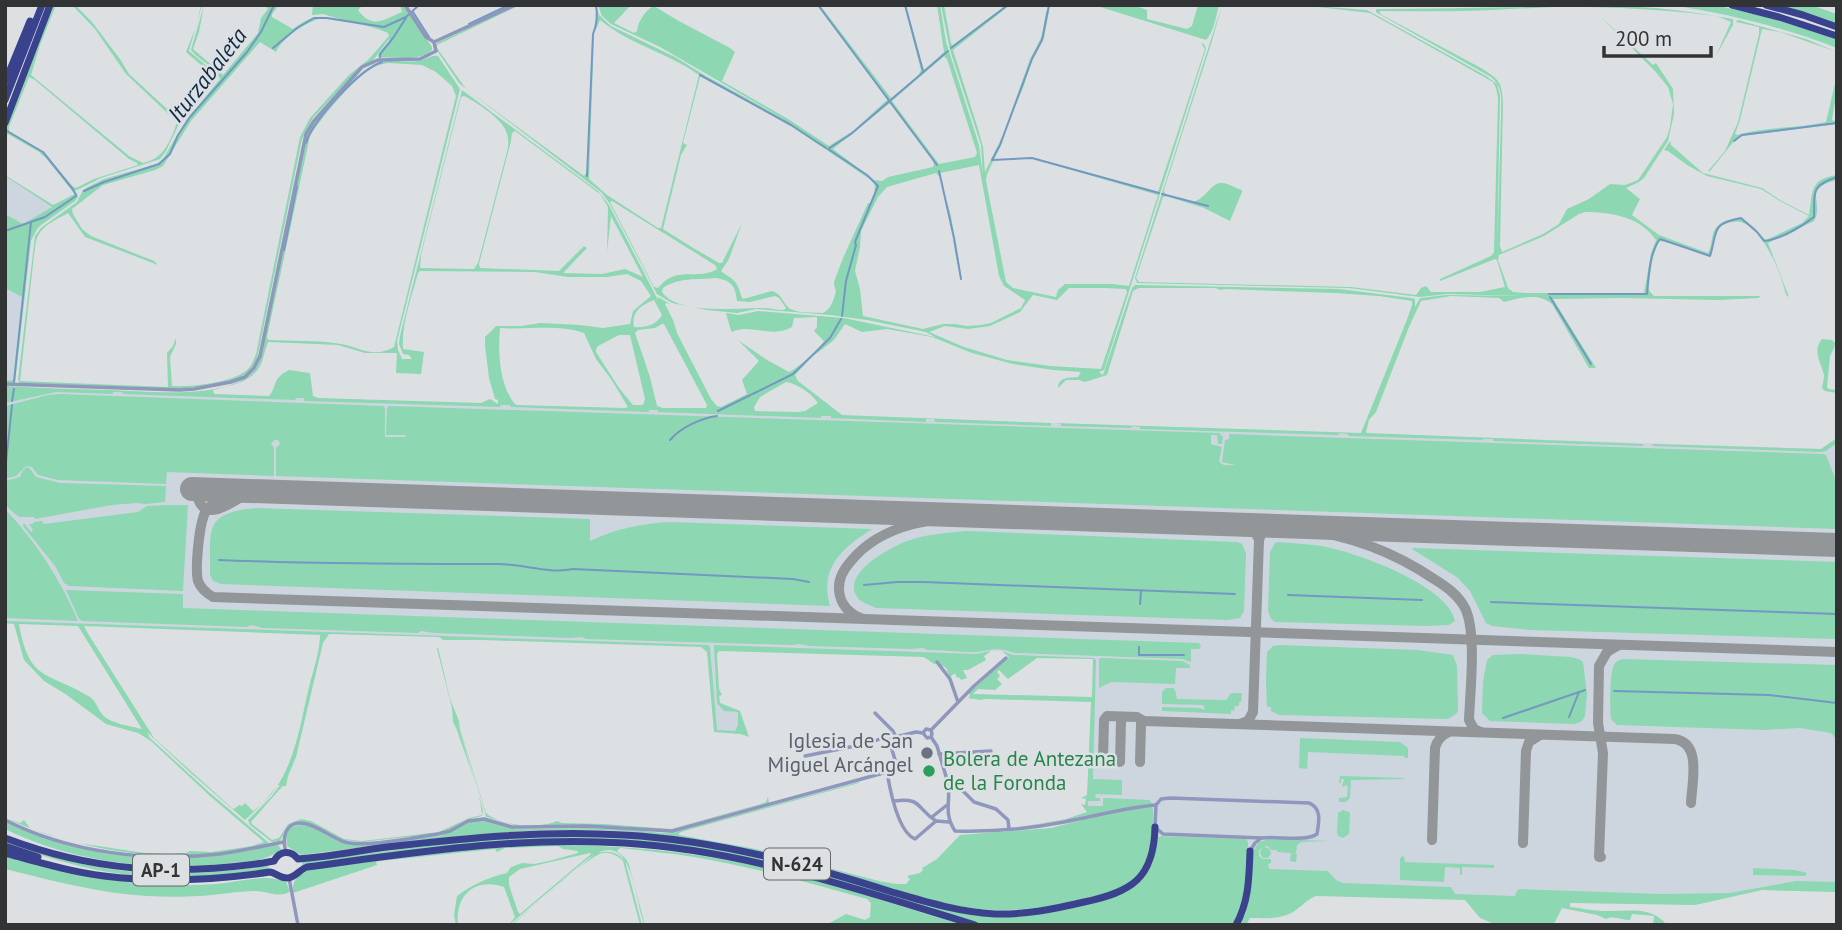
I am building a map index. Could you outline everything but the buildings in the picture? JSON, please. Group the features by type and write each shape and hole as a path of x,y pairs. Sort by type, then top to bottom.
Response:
{"highway":[{"path":"5,82 39,5"},
{"path":"5,100 39,5"},
{"path":"5,123 50,5"},
{"path":"1732,5 1837,36"},
{"path":"1766,5 1837,27"},
{"name":"N-624","path":"298,859 490,836 580,832 628,835 735,850 785,861 954,909 1014,914 1088,901 1128,887 1141,876 1151,861 1155,827"},
{"path":"5,832 49,852"},
{"name":"AP-1","path":"5,838 112,867 188,870 274,861"},
{"name":"N-624","path":"289,878 307,867 450,848 526,842 627,843 700,852 776,868 975,925"},
{"name":"AP-1","path":"5,846 68,867 131,878 190,880 276,873"},
{"path":"1236,925 1246,902 1250,851"},
{"path":"289,878 276,873 273,865 279,855 286,852 293,854 298,859 299,870"},
{"path":"5,853 64,869 131,878"}],"street":[{"path":"405,5 429,40 434,42 515,5"},
{"path":"5,384 180,390 213,387 245,377 260,356 306,134 314,121 362,67 378,60 427,57 436,51 434,42"},
{"path":"1006,658 931,730 949,788 949,822 955,831 1009,829 1156,805"},
{"path":"936,662 950,678 958,702"},
{"path":"875,713 896,737"},
{"path":"286,852 285,833 289,827 302,822 345,842 360,844 438,834 468,821 484,819 517,827 604,827 672,831 891,770 896,763 885,724"},
{"path":"923,733 926,729 931,730"},
{"path":"805,756 916,732 931,737"},
{"path":"939,754 991,751"},
{"path":"887,772 905,832 915,839 936,821"},
{"path":"949,788 962,790 974,802 996,809 1008,820 1009,829"},
{"path":"1170,798 1309,803 1316,807 1318,813 1316,836 1262,838 1163,834 1155,827 1156,805 1161,799 1170,798"},
{"path":"894,801 910,799 936,821 949,822"},
{"path":"931,818 947,806"},
{"path":"5,820 62,842 134,855 198,856 249,850 284,842"},
{"path":"1250,851 1254,837"},
{"path":"1250,851 1262,838"},
{"path":"289,878 298,925"}],"shaded area":[{"path":"5,176 53,207 23,224 5,214"},
{"path":"5,288 22,296 13,381 5,381"},
{"path":"5,388 1821,449 1837,438 1837,892 1762,890 1700,904 1246,888 1246,839 1157,838 1126,803 1103,801 1103,806 1088,806 1093,659 1008,656 1002,651 991,651 985,656 715,647 720,703 740,711 741,734 714,732 707,646 5,622"}],"green space":[{"path":"53,5 56,5 31,75 129,156 143,163 161,153 177,122 126,74 95,29 72,5 92,22 129,74 179,120 215,77 186,52 195,29 189,51 217,76 179,124 160,159 101,178 73,192 39,152 8,134 5,137","holes":["29,77 129,159 138,165 94,179 76,188 72,186 42,151 9,131"]},
{"path":"204,5 193,49 223,75 258,33 261,18 268,9 264,5 279,5 272,17 293,29 317,17 343,20 323,14 312,15 313,5 363,5 358,10 363,16 368,20 379,21 402,12 400,5 403,5 432,47 432,50 420,56 379,58 378,55 389,39 372,62 358,70 313,118 302,139 257,359 247,373 223,383 174,389 20,383 18,380 35,236 41,228 77,202 83,190 104,179 157,164 163,159 187,119 220,79 215,71 191,50","holes":["323,18 372,27 388,33 389,36 310,118 300,137 256,354 249,367 241,374 223,381 172,386 170,357 176,338 167,353 168,387 20,381 35,244 43,229 68,213 85,237 158,265 91,236 82,229 72,209 103,185 163,166 191,121 260,42 276,52 284,41 303,26"]},
{"path":"520,5 437,45 466,89 436,49 437,43"},
{"path":"596,5 599,15 611,26 675,57 788,121 660,47 611,24 602,16 598,5 631,5 614,23 634,33 645,13 654,6 730,48 735,52 722,81 788,119 829,146 853,131 888,99 817,5 820,5 891,98 918,76 921,70 904,5 925,69 944,52 937,5 940,5 946,42 979,145 983,176 981,145 950,50 941,5 944,5 953,45 1006,5 1010,5 953,50 983,147 985,172 1003,135 1030,59 1042,36 1046,12 1050,5 1044,38 1033,58 986,181 1006,282 1013,288 1056,297 1058,290 1065,284 1129,286 1158,195 1029,157 1158,192 1205,49 1201,43 1204,44 1206,49 1104,370 1099,372 1103,375 1135,285 1339,289 1411,298 1415,299 1415,307 1420,298 1446,295 1524,296 1447,294 1420,297 1349,288 1137,283 1135,278 1222,5 1164,190 1165,194 1193,202 1220,183 1231,185 1242,192 1230,221 1204,208 1163,197 1136,278 1139,282 1351,287 1416,295 1426,286 1431,292 1480,292 1505,287 1495,259 1440,281 1491,256 1494,252 1498,98 1493,82 1370,13 1301,5 1367,10 1497,84 1500,95 1497,257 1501,105 1501,95 1498,85 1491,77 1379,14 1376,9 1560,7 1380,11 1382,15 1481,68 1500,85 1503,102 1502,252 1559,224 1567,209 1589,199 1610,184 1625,185 1638,180 1667,137 1673,104 1668,87 1600,16 1653,65 1656,63 1673,89 1674,114 1668,141 1644,178 1626,188 1640,199 1632,215 1659,235 1708,253 1714,231 1726,221 1745,221 1766,240 1802,223 1809,216 1761,189 1707,176 1664,150 1670,141 1671,145 1703,173 1762,188 1809,215 1816,184 1837,175 1837,180 1826,184 1817,192 1817,214 1814,221 1768,243 1789,297 1768,248 1760,237 1742,222 1732,222 1724,224 1718,230 1711,256 1659,241 1653,257 1648,288 1654,296 1760,296 1759,298 1553,299 1596,368 1589,368 1552,304 1547,300 1528,297 1504,302 1499,298 1451,296 1421,301 1366,432 1643,446 1349,436 1339,433 1061,426 1054,423 1361,433 1412,301 1335,293 1215,288 1139,288 1133,291 1107,375 1085,382 1066,380 1058,388 1062,380 1078,377 1081,372 1013,364 972,353 932,337 887,329 862,332 845,324 834,340 795,375 798,381 842,415 1051,423 1051,426 935,422 934,419 926,419 926,422 831,416 821,418 510,405 500,407 304,401 304,398 295,400 122,392 56,392 5,403 5,386 159,392 222,387 213,390 214,394 269,396 277,380 289,370 310,373 313,396 318,398 481,403 490,399 498,404 489,378 485,346 485,337 496,326 541,323 603,328 630,324 633,311 651,296 641,281 627,274 568,277 535,272 420,271 405,320 403,349 424,352 421,374 396,373 397,353 365,353 338,345 268,342 257,370 247,379 235,384 249,376 261,357 306,139 318,119 349,83 371,66 385,61 408,62 438,56 460,89 397,341 402,359 412,359 403,354 399,344 400,336 462,90 598,191 609,205 658,300 658,297 670,304 665,304 677,333 717,406 721,407 747,394 742,380 759,361 738,340 789,372 808,358 824,341 814,331 817,317 794,318 792,327 776,332 746,329 732,332 726,313 739,315 758,311 844,318 935,337 926,332 830,315 756,309 737,313 707,310 672,303 657,294 610,204 601,192 466,89 584,176 588,170 592,43 597,17","holes":["600,20 623,36 675,60 699,75 661,228 607,195 589,179 594,34","944,56 977,153 975,157 939,164 892,101","388,63 422,65 436,72 452,86 456,96 394,347 373,352 333,343 268,340 310,136 348,89 374,67","702,76 791,126 874,182 876,192 871,203 868,203 843,258 834,282 834,297 823,313 795,311 772,291 743,299 736,283 721,271 729,259 742,223 722,263 663,229 681,155 687,145 683,143","464,96 487,110 502,125 508,138 507,152 478,263 474,269 420,268 461,97","890,103 934,164 933,167 888,177 882,181 874,180 833,149","515,131 600,194 608,207 607,252 611,216 643,277 625,269 602,274 563,273 587,248 584,246 559,271 480,268 512,133","979,165 999,276 1004,286 1025,300 1021,308 991,323 967,326 943,324 923,329 863,316 855,271 861,231 878,197 887,187 936,173 945,191 940,173","610,202 715,265 717,269 672,277 658,288 654,287","1585,212 1625,217 1642,226 1656,240 1644,293 1527,293 1513,292 1508,288 1498,260 1499,255 1544,236","716,278 729,282 734,287 737,301 750,302 775,296 786,308 709,309 681,304 662,292 669,284 682,281","1069,288 1126,289 1101,369 1007,360 964,347 929,332 945,326 968,329 990,326 1020,312 1033,295 1057,300","654,300 662,315 657,321 642,327 634,327 633,322 641,307","664,324 707,405 706,408 657,406 635,333 638,330","500,328 553,328 584,333 596,359 628,407 514,403 505,386 501,367","619,335 630,335 645,399 643,405 633,405 619,388 596,352 598,346","786,382 804,390 818,403 798,412 755,411 754,407 760,397"]},
{"path":"1094,5 1133,5 1147,10 1147,19 1187,29 1192,26 1198,5 1219,5 1213,28 1206,40"},
{"path":"1669,5 1715,5 1775,19 1837,39 1837,48 1754,22"},
{"path":"1779,5 1811,5 1837,14 1837,24"},
{"path":"1591,6 1640,7 1718,17 1645,9 1560,7"},
{"path":"1718,17 1733,19 1733,25 1715,58 1731,22"},
{"path":"1738,20 1806,39 1837,52 1780,32 1762,29 1735,134 1826,122 1837,75 1832,119 1837,120 1837,124 1741,136 1708,171 1725,151 1738,122 1759,34 1759,27 1736,22"},
{"path":"5,175 53,205 77,193 78,197 41,225 31,241 15,383 5,381 13,380 22,297 5,288 5,214 23,224 52,207"},
{"path":"946,195 962,280 959,270"},
{"path":"1822,339 1835,343 1830,356 1827,387 1837,390 1837,393 1822,388 1824,375 1817,352"},
{"path":"60,394 383,406 385,437 406,437 386,435 389,406 1219,433 1223,437 1222,444 1218,444 1217,435 1211,435 1211,444 1222,447 1219,462 1224,465 1236,465 1222,462 1225,440 1229,439 1229,434 1823,454 1826,455 1837,483 1837,529 276,476 276,448 280,444 278,440 271,443 274,448 274,476 167,472 166,484 58,480 38,475 32,467 26,466 16,476 5,479 5,406"},
{"path":"1837,438 1837,443 1820,452 1652,444 1821,449"},
{"path":"27,467 36,477 60,483 166,486 165,502 112,505 35,519 19,517 5,505 5,481 20,477"},
{"path":"188,505 183,591 69,586 64,583 55,566 23,526 24,523 31,532 33,530 29,524 34,522 42,521 44,524 138,512 147,506"},
{"path":"256,508 590,519 590,541 629,527 670,522 872,529 851,544 836,560 828,581 830,606 221,584 213,581 210,575 210,546 213,526 226,514"},
{"path":"5,509 47,562 78,621 5,618"},
{"path":"967,531 1237,542 1242,544 1246,553 1244,611 1240,618 1228,620 876,608 857,597 854,588 856,579 879,555 914,539"},
{"path":"1278,542 1337,549 1398,572 1436,595 1449,608 1455,621 1449,625 1426,626 1275,622 1268,611 1270,552"},
{"path":"1412,549 1837,562 1837,639 1531,630 1492,626 1486,623 1470,591 1458,578"},
{"path":"66,590 183,594 183,608 1199,643 1201,646 1199,649 1191,649 1191,662 1182,659 1014,653 998,649 968,652 923,648 82,621"},
{"path":"5,623 708,645 717,730 735,731 738,712 724,711 717,703 714,645 976,654 991,651 984,656 986,660 963,670 967,678 961,680 955,673 950,677 946,668 924,657 719,651 719,689 722,695 719,696 720,703 740,711 749,737 714,732 707,652 701,647 329,634 323,643 296,757 286,786 279,790 252,824 272,840 279,838 288,824 301,819 311,821 344,839 362,841 439,832 482,815 476,786 483,810 482,816 438,833 363,842 343,840 311,824 298,821 287,827 280,841 272,842 250,825 248,820 280,785 277,786 293,753 320,635 84,626 154,738 232,808 245,803 253,811 264,802 245,820 147,732 150,738 210,793 269,843 237,851 169,856 82,844 171,854 212,852 264,842 151,741 138,733 106,724 44,681 24,660 14,624","holes":["19,624 78,626 142,729 110,720 90,697 42,672 28,656"]},
{"path":"1273,646 1418,650 1453,655 1457,666 1458,711 1448,719 1279,715 1271,711 1271,707 1267,707 1266,681 1267,652"},
{"path":"438,647 450,699 459,721 486,813 501,821 525,825 514,825 486,817 457,721 475,783 453,722"},
{"path":"1002,651 1013,655 1094,658 1096,660 1093,779 1122,780 1122,795 1096,794 1095,798 1100,798 1100,801 1088,801 1088,806 1103,806 1103,798 1150,800 1152,804 1048,823 1014,828 1066,819 1087,812 1081,804 1085,805 1086,799 1081,798 1087,795 1091,702 968,698 969,693 1009,657","holes":["1037,658 1093,659 1092,697 973,694 978,689 995,690 1002,684 997,679 1000,676 997,672 999,670 1008,679"]},
{"path":"1493,655 1571,657 1583,662 1587,694 1585,716 1580,722 1490,721 1482,713 1487,660"},
{"path":"1101,658 1182,661 1190,665 1190,668 1176,668 1175,684 1111,682 1099,688"},
{"path":"1624,659 1837,665 1837,740 1831,733 1800,728 1764,730 1617,725 1611,719 1611,676 1615,663"},
{"path":"1166,688 1175,690 1177,699 1226,700 1231,693 1242,693 1241,702 1239,706 1235,706 1234,711 1231,710 1231,714 1162,711 1162,707 1205,710 1203,705 1162,704 1162,692"},
{"path":"1300,738 1400,742 1408,748 1408,758 1308,752 1307,769 1299,768"},
{"path":"1340,776 1404,779 1351,780 1350,798 1346,802 1339,802 1339,798 1347,797 1348,787 1342,787 1344,779 1339,783"},
{"path":"859,782 684,831 679,835 756,849 879,881 906,884 910,879 907,876 920,873 922,868 937,859 960,835 1051,828 1109,813 1151,806 1153,822 1150,853 1140,873 1118,889 1060,904 994,910 969,908 920,897 799,861 636,832 541,830 421,840 301,855 287,846 286,836 289,829 302,825 341,842 356,845 440,836 472,821 487,820 517,829 587,828 674,832"},
{"path":"768,797 769,803 667,830 618,826 535,825 557,821 670,829 761,804 766,802"},
{"path":"1343,810 1350,814 1349,834 1343,838 1338,836 1337,832 1338,813"},
{"path":"5,818 20,823 24,820 30,828"},
{"path":"5,822 61,843 140,857 223,855 278,845 281,849 264,859 251,861 203,866 145,865 59,850 5,829"},
{"path":"552,836 646,839 725,850 983,915 1099,901 1142,878 1153,862 1157,838 1161,836 1246,839 1247,874 1242,905 1233,925 984,925 824,878 646,842 415,850 302,865 302,862 462,841"},
{"path":"1269,839 1330,841 1301,842 1294,853 1297,854 1296,862 1290,861 1291,853 1277,852 1267,846 1264,847 1270,849 1271,854 1268,858 1263,858 1260,853 1262,847 1259,851 1259,856 1263,859 1271,859 1269,869 1328,871 1343,883 1451,887 1455,894 1515,896 1519,889 1660,894 1730,893 1796,881 1837,882 1837,892 1762,890 1695,905 1570,903 1570,907 1596,911 1646,912 1653,915 1660,919 1667,925 1653,925 1654,916 1632,914 1630,920 1606,919 1562,908 1551,925 1497,925 1480,918 1465,900 1316,896 1285,915 1250,918 1246,925 1240,925 1246,912 1253,851 1259,842"},
{"path":"5,840 57,857 110,869 189,873 268,866 269,869 188,876 128,875 56,860 5,843"},
{"path":"539,845 566,845 620,847 699,855 805,878 963,925 826,925 846,914 865,920 870,917 871,903 867,899 803,881 738,866 620,848 617,851 629,865 645,925 625,861 642,925 623,861 614,855 603,853 573,873 595,854 586,860 509,925 515,917 504,887 475,887 463,898 456,925 454,915 457,896 468,888 507,873 511,867 522,863 534,864 578,853 558,846 505,848 497,852 495,849 380,861 376,862 377,865 293,893 295,880 305,870 452,851","holes":["591,854 520,914 518,912 509,877 520,869"]},
{"path":"5,855 123,881 190,885 270,878 286,882 290,891 283,894 255,891 187,897 129,895 79,887 5,869"},
{"path":"1402,856 1405,862 1494,865 1494,868 1462,867 1460,875 1460,868 1445,867 1444,882 1400,880"},
{"path":"1753,868 1807,873 1805,876 1753,875"}],"waterway":[{"name":"Iturzabaleta","path":"84,191 159,164 170,154 190,117 261,32 274,5"},
{"path":"273,48 314,18 384,27 406,17 419,5"},
{"path":"469,24 509,5"},
{"path":"587,176 596,5"},
{"path":"818,5 937,165"},
{"path":"905,5 923,71"},
{"path":"951,48 1008,5"},
{"path":"1049,5 1042,40 992,160 1032,158 1159,193"},
{"path":"413,12 429,37"},
{"path":"380,57 406,18"},
{"path":"842,316 846,281 855,242 878,186 867,175 828,149 851,134 948,51"},
{"path":"306,143 310,133 338,97 361,75 382,62"},
{"path":"700,75 791,125 826,148"},
{"path":"1734,141 1742,135 1837,123"},
{"path":"7,131 43,152 76,195"},
{"path":"939,171 961,279"},
{"path":"1549,294 1647,294 1652,258 1660,239 1710,256 1720,226 1741,218 1764,241 1777,238 1814,217 1815,192 1822,184 1837,177"},
{"path":"284,250 297,186"},
{"path":"1162,194 1208,206"},
{"name":"Iturzabaleta","path":"5,231 45,217 76,196"},
{"path":"14,382 31,222"},
{"path":"1550,297 1591,364"},
{"path":"718,411 793,374 830,338 841,319"},
{"path":"12,401 14,389"},
{"path":"5,472 12,405"},
{"path":"670,440 692,424 717,416"},
{"path":"219,560 507,564 555,570 793,579 809,582"},
{"path":"864,585 924,582 1235,594"},
{"path":"1140,604 1141,591"},
{"path":"1288,595 1422,600"},
{"path":"1491,602 1837,614"},
{"path":"1139,647 1139,655 1184,655"},
{"path":"1503,718 1585,690"},
{"path":"1614,691 1769,695 1837,703"},
{"path":"1569,717 1579,692"}],"taxiway":[{"path":"251,491 228,505 213,510 200,504 197,494 201,485 214,483 263,492"},
{"path":"238,491 213,504 206,511 201,525 197,575 201,586 213,597 1837,652"},
{"path":"861,618 843,604 839,586 846,568 864,548 879,538 912,524 985,516"},
{"path":"1237,525 1251,529 1259,540"},
{"path":"1240,724 1248,721 1253,712 1259,540 1265,530 1281,527 1318,532 1370,546 1419,569 1456,595 1465,608 1471,632 1469,720 1474,729 1481,732"},
{"path":"1601,857 1603,753 1598,723 1599,666 1607,652 1619,645"},
{"path":"1103,761 1104,720 1107,716 1137,717 1144,721 1674,739 1689,747 1692,755 1691,803"},
{"path":"1120,762 1121,721 1124,717"},
{"path":"1140,762 1141,724 1144,721"},
{"path":"1432,840 1435,748 1440,738 1449,732"},
{"path":"1523,843 1526,751 1529,742 1540,735"}],"runway":[{"path":"192,489 1837,545"}],"place":[{"name":"Iglesia de San Miguel Arcángel","path":"927,753"},
{"name":"Bolera de Antezana de la Foronda","path":"929,771"}]}
